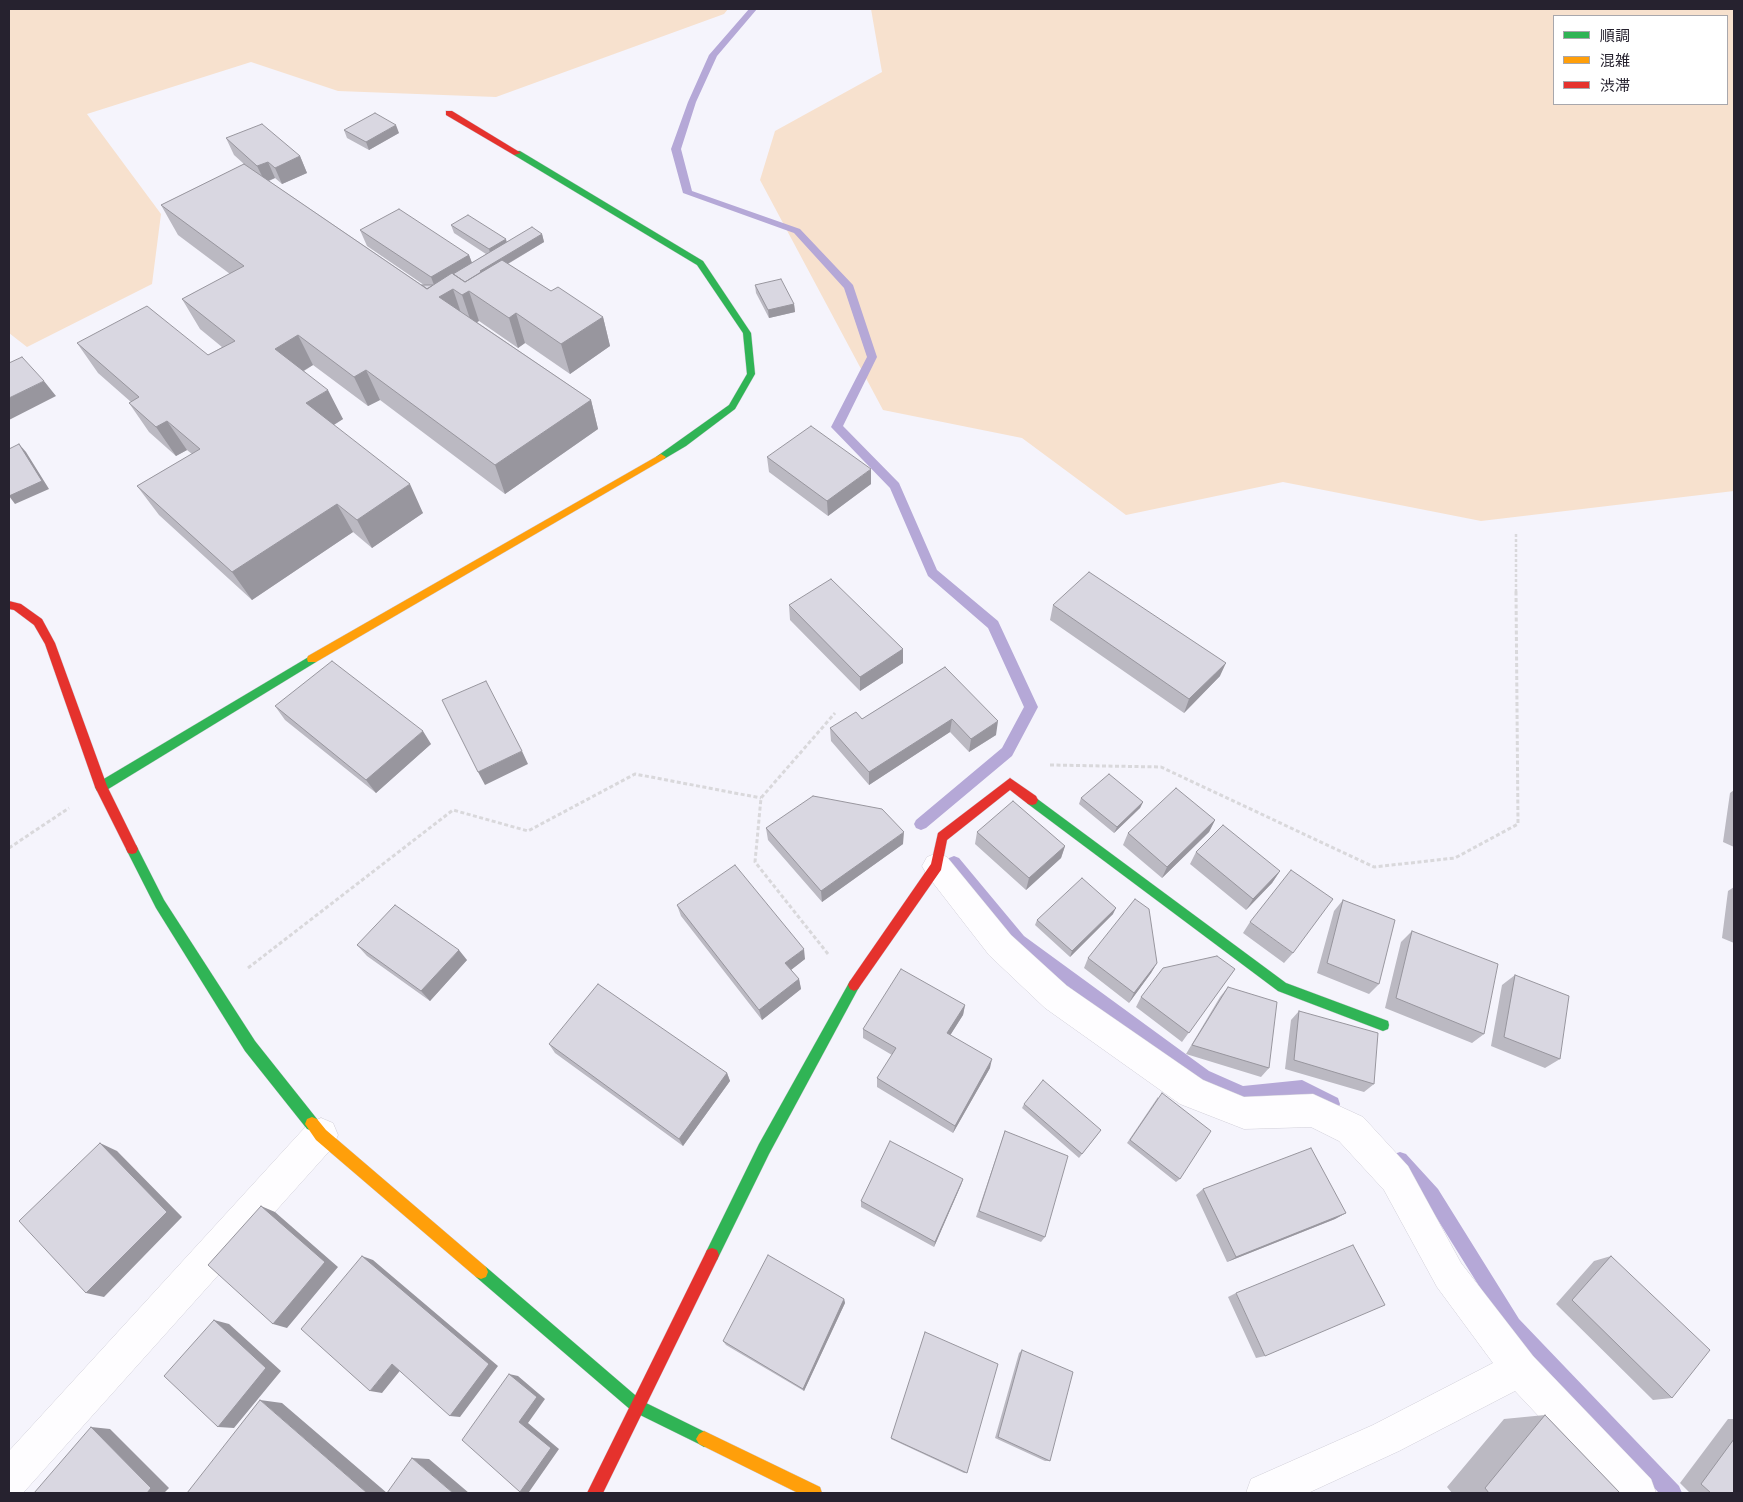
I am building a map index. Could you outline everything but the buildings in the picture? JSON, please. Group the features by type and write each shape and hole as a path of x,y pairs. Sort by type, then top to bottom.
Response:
{"street":[{"path":"101,787 279,678 684,444 732,407 751,374 747,333 700,263 449,113"},
{"path":"9,605 17,607 38,622 50,642 101,787 160,904 250,1046 321,1135 637,1406 814,1493"},
{"path":"595,1493 764,1148 853,986 938,866 942,837 1010,783 1282,987 1383,1025"},
{"path":"938,866 1000,945 1056,997 1192,1092 1244,1113 1314,1110 1351,1129 1396,1178 1449,1275 1520,1369 1637,1493"},
{"path":"9,1479 321,1135"},
{"path":"1265,1493 1386,1438 1520,1369"}],"path":[{"path":"1046,765 1161,767 1374,867 1455,858 1518,824 1516,534"},
{"path":"835,713 761,798 755,862 853,986"},
{"path":"216,993 453,810 528,831 635,774 761,798"},
{"path":"9,848 101,787"}],"shaded area":[{"path":"9,9 728,9 724,14 496,97 338,91 251,62 87,114 161,214 152,284 27,347 9,333"},
{"path":"871,9 1734,9 1734,491 1481,521 1283,482 1126,515 1022,438 883,410 760,180 775,131 882,72"}],"waterway":[{"path":"753,9 713,55 692,102 676,149 688,193 797,231 849,287 872,357 837,427 895,486 932,573 993,625 1031,707 1007,752 921,824"},
{"path":"954,863 1019,941 1203,1077 1243,1094 1302,1088 1332,1104"},
{"path":"1400,1160 1432,1195 1513,1325 1672,1493"}],"traffic: fast":[{"path":"517,153 700,263 747,333 751,374 732,407 683,444 661,457"},
{"path":"101,787 312,659"},
{"path":"1032,800 1282,987 1383,1025"},
{"path":"132,849 160,904 250,1046 312,1124"},
{"path":"712,1255 764,1149 854,985"},
{"path":"481,1272 637,1406 704,1439"}],"traffic: slow":[{"path":"312,659 661,457"},
{"path":"312,1124 321,1135 481,1272"},
{"path":"704,1439 814,1493"}],"traffic: jam":[{"path":"449,113 517,153"},
{"path":"9,605 17,607 38,622 50,643 101,787 132,849"},
{"path":"854,985 937,866 942,837 1010,783 1032,800"},
{"path":"595,1493 712,1255"}]}
